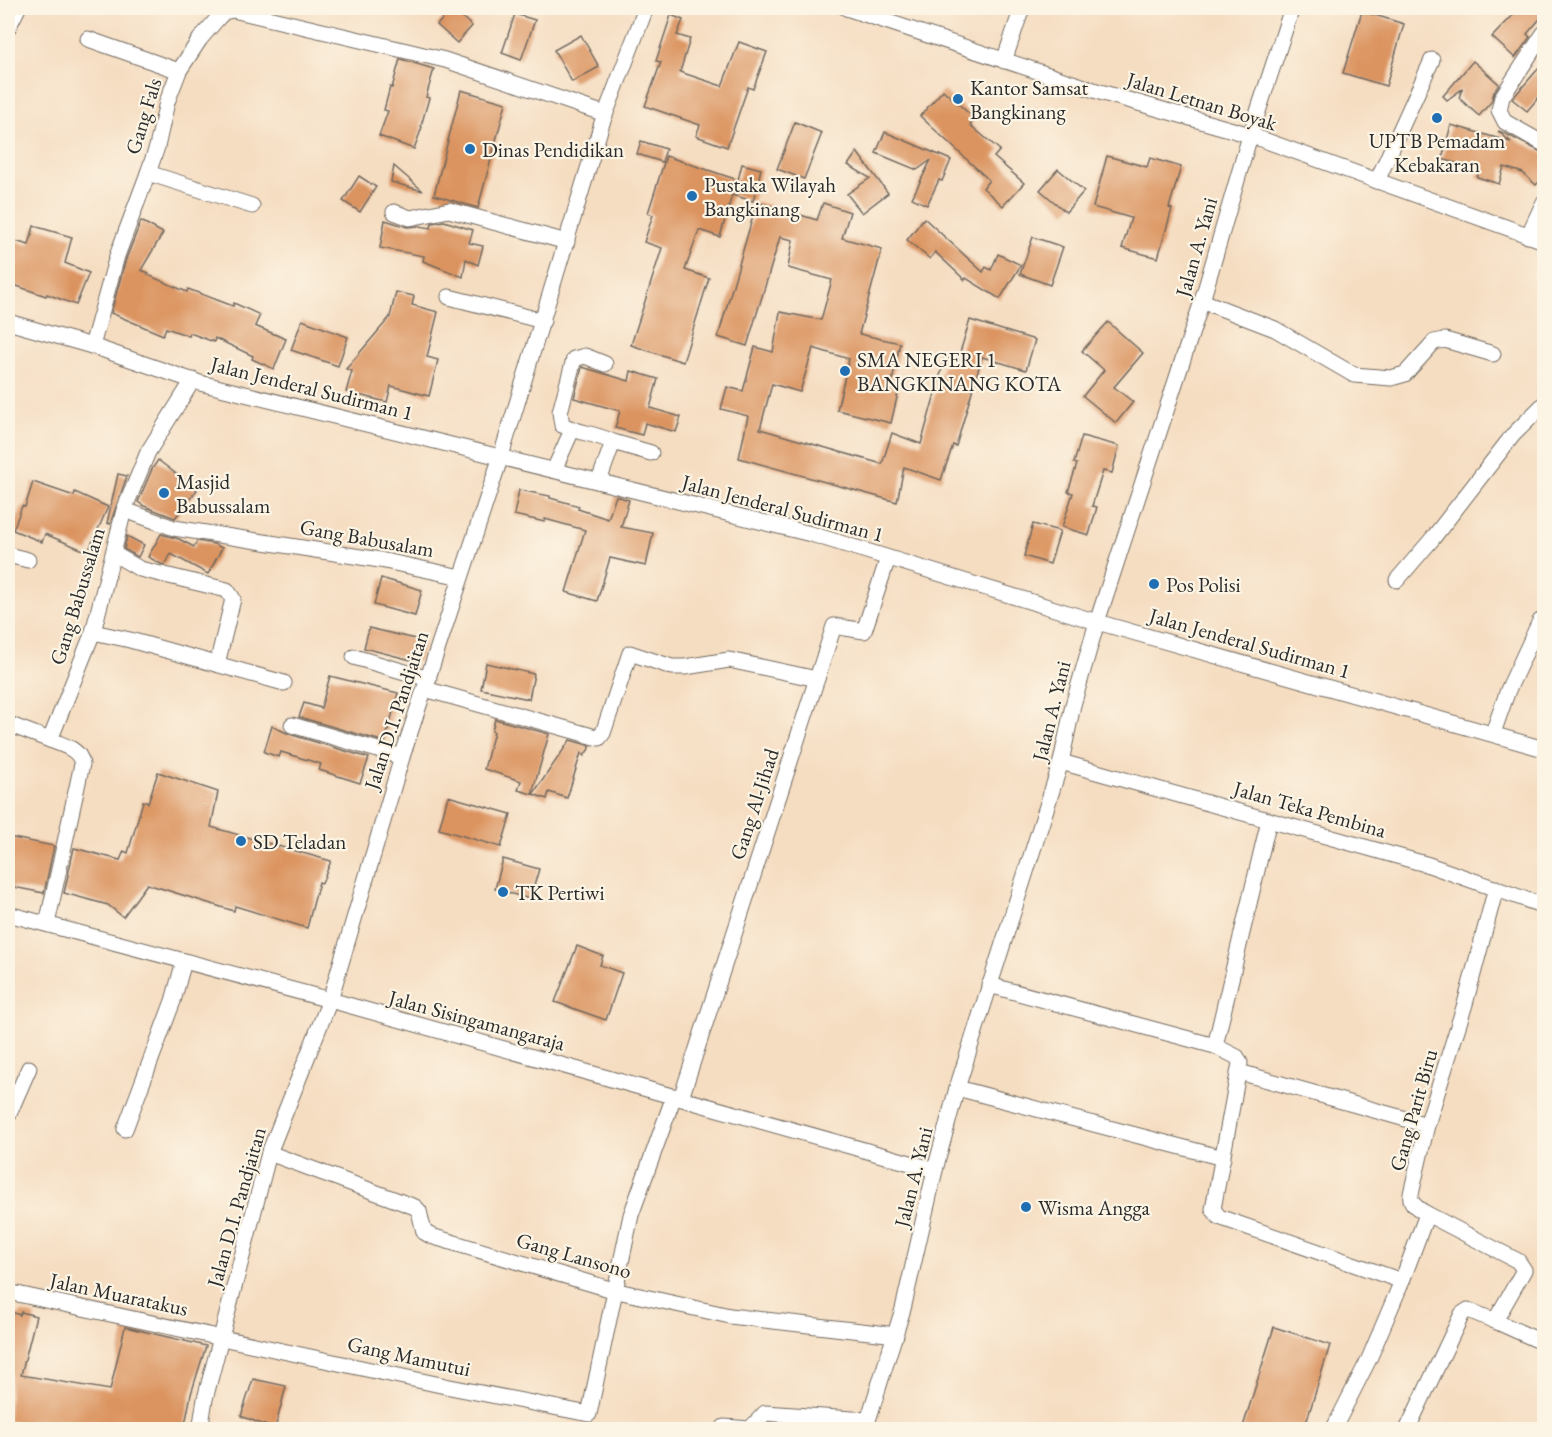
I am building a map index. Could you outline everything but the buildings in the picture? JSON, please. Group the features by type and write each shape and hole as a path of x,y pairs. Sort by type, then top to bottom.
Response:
{"street":[{"path":"8,28 18,8"},
{"name":"Jalan D.I. Pandjaitan","path":"200,1430 205,1399 269,1153 330,1000 402,758 501,456 605,114 646,8"},
{"name":"Jalan Letnan Boyak","path":"846,8 1100,92 1250,135 1545,241"},
{"path":"1004,61 1022,8"},
{"name":"Jalan A. Yani","path":"866,1425 896,1335 957,1088 1061,762 1073,705 1097,622 1202,301 1250,135 1292,8"},
{"name":"Gang Fals","path":"92,346 117,256 157,147 167,102 179,71 200,39 224,12 232,10 445,60 605,114"},
{"path":"1545,33 1502,97 1498,110 1504,122 1545,144"},
{"path":"87,39 179,71"},
{"path":"1377,181 1432,60"},
{"path":"148,173 252,206"},
{"path":"1528,236 1545,202"},
{"path":"394,212 410,218 449,210 567,242"},
{"path":"449,297 543,321"},
{"path":"1202,301 1275,329 1354,375 1391,378 1405,374 1434,342 1445,340 1493,354"},
{"name":"Jalan Jenderal Sudirman 1","path":"8,322 92,346 193,380 812,534 1097,622 1545,749"},
{"path":"605,364 585,356 574,359 560,412 562,425 651,453"},
{"name":"Gang Babussalam","path":"50,740 93,632 124,510 148,452 193,380"},
{"path":"1397,580 1433,538 1513,435 1544,404"},
{"path":"554,470 572,430"},
{"path":"599,481 613,442"},
{"name":"Gang Babusalam","path":"124,510 174,528 345,554 461,577"},
{"path":"114,554 140,569 227,590 231,594 233,599 217,664"},
{"path":"8,555 28,560"},
{"name":"Gang Al-Jihad","path":"678,1097 834,626 864,631 888,558"},
{"path":"1493,733 1508,690 1540,621"},
{"path":"93,632 130,640 284,683"},
{"path":"354,657 427,684 599,738 603,733 630,653 672,667 729,660 817,679"},
{"path":"8,724 50,740 77,753 81,758 82,764 47,924"},
{"path":"291,725 402,758"},
{"name":"Jalan Teka Pembina","path":"1061,762 1429,865 1545,906"},
{"path":"1215,1046 1269,820"},
{"name":"Gang Parit Biru","path":"1427,1215 1410,1199 1427,1125 1466,1004 1496,888"},
{"name":"Jalan Sisingamangaraja","path":"8,914 330,1000 935,1170"},
{"path":"125,1129 173,1001 184,961"},
{"path":"989,985 1215,1046 1237,1057 1240,1063 1239,1072 1213,1209 1219,1217 1402,1281"},
{"path":"8,1116 29,1068"},
{"path":"1239,1072 1427,1125"},
{"path":"957,1088 1222,1158"},
{"path":"587,1430 587,1414 589,1414 631,1215 678,1097"},
{"name":"Gang Lansono","path":"269,1153 415,1207 419,1211 424,1232 431,1236 614,1290 730,1316 896,1335"},
{"path":"1334,1430 1369,1359 1427,1215 1518,1261 1522,1266 1524,1270 1496,1321"},
{"name":"Jalan Muaratakus","path":"8,1292 222,1337"},
{"path":"1407,1430 1462,1314 1468,1310 1545,1343"},
{"name":"Gang Mamutui","path":"222,1337 450,1387 587,1414"},
{"path":"724,1427 750,1429 765,1413 866,1425"}],"place":[{"name":"Kantor Samsat Bangkinang","path":"958,99"},
{"name":"UPTB Pemadam Kebakaran","path":"1437,118"},
{"name":"Dinas Pendidikan","path":"470,149"},
{"name":"Pustaka Wilayah Bangkinang","path":"692,196"},
{"name":"SMA NEGERI 1 BANGKINANG KOTA","path":"845,371"},
{"name":"Masjid Babussalam","path":"164,493"},
{"name":"Pos Polisi","path":"1154,584"},
{"name":"SD Teladan","path":"241,841"},
{"name":"TK Pertiwi","path":"503,892"},
{"name":"Wisma Angga","path":"1026,1207"}]}
